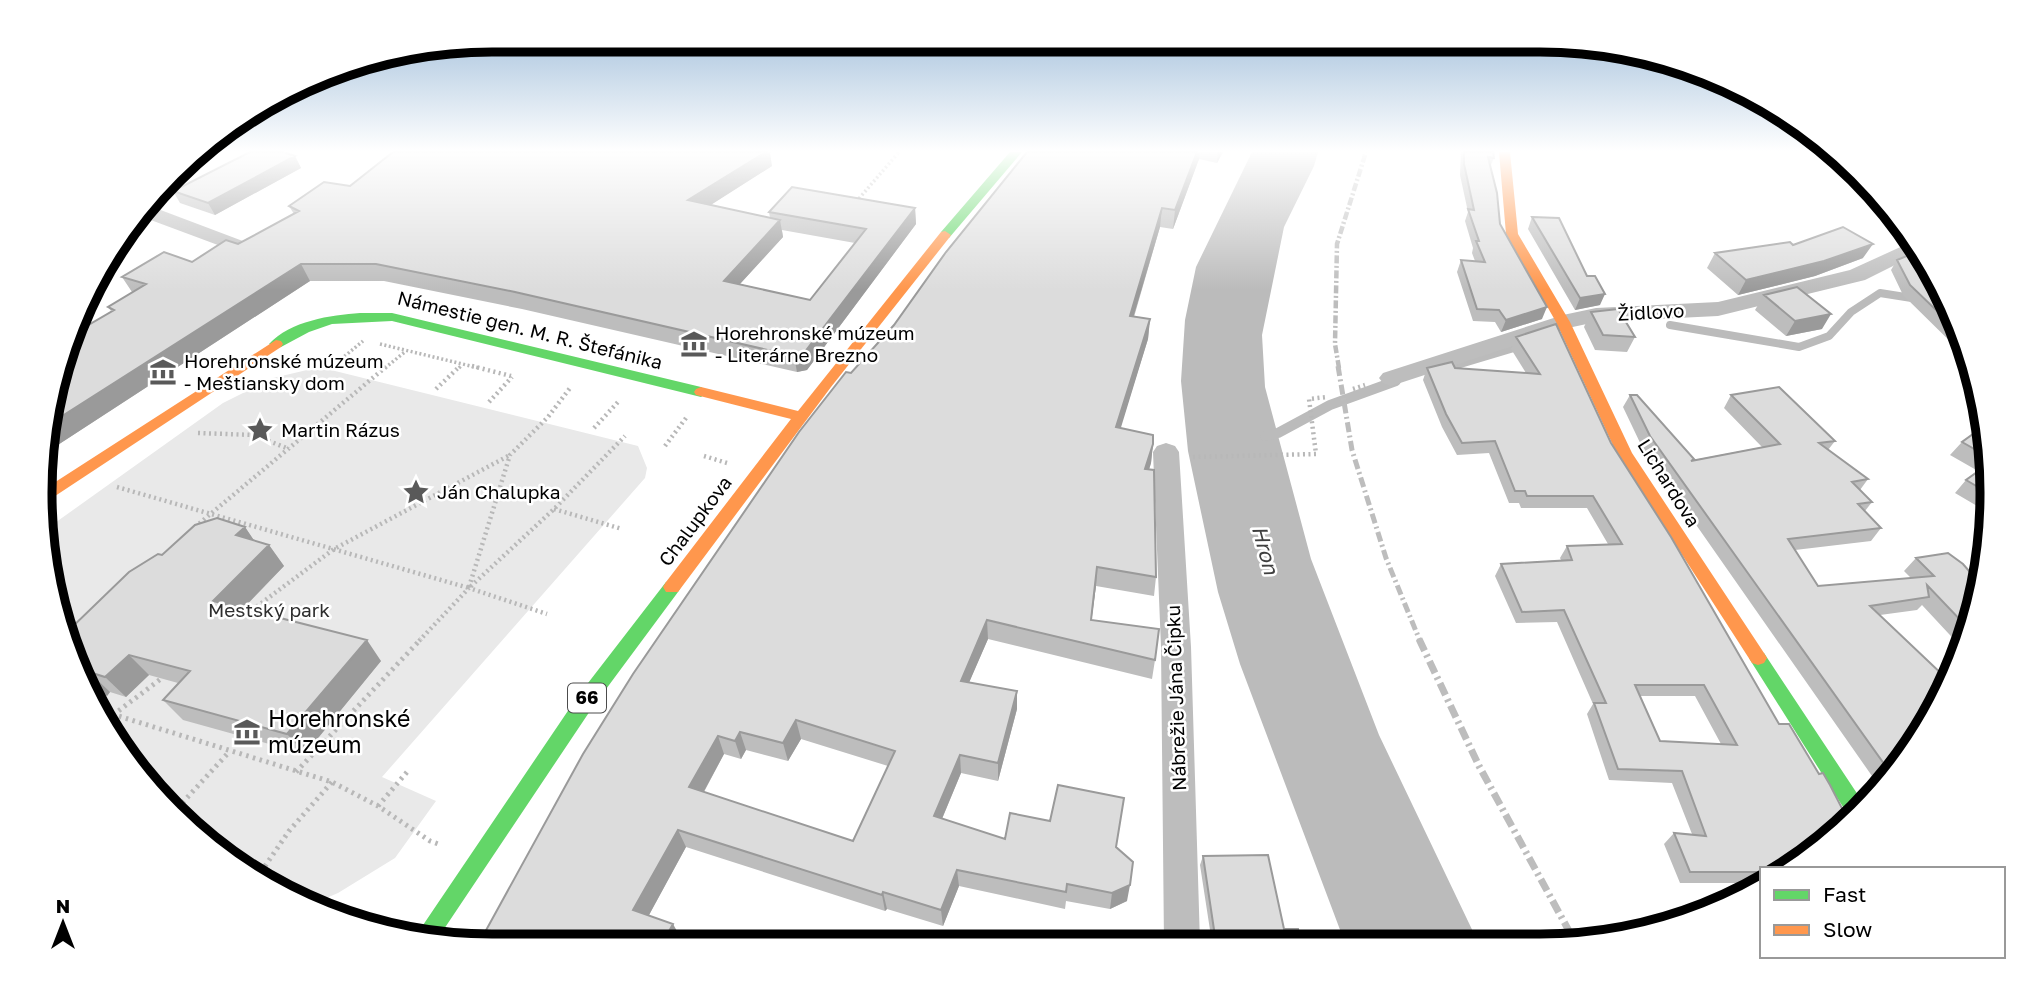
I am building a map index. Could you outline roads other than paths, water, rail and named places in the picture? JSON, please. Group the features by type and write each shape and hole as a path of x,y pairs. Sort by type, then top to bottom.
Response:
{"street":[{"name":"Chalupkova","path":"432,929 585,702 801,416 922,262 977,198"},
{"name":"Lichardova","path":"1508,198 1512,234 1563,322 1625,454 1852,803"},
{"path":"153,214 241,247"},
{"name":"Židlovo","path":"1391,377 1563,322 1596,315 1718,309 1857,275 1908,251"},
{"name":"Námestie gen. M. R. Štefánika","path":"52,492 283,339 313,325 355,315 392,317 801,416"},
{"name":"Nábrežie Jána Čipku","path":"1172,455 1182,934"}],"water":[{"name":"Hron","path":"1230,198 1298,198 1284,227 1262,335 1265,387 1311,559 1379,735 1474,934 1342,934 1240,664 1218,592 1188,451 1181,381 1185,320 1196,267"}],"waterway":[{"path":"1670,325 1799,347 1829,336 1851,312 1880,293 1918,299"},
{"path":"1447,368 1524,345"},
{"path":"1447,368 1453,366"},
{"path":"1441,370 1447,368"},
{"path":"1265,436 1278,433 1330,405 1396,381"}],"railway":[{"path":"1339,368 1335,344 1337,244 1351,198"},
{"path":"1338,366 1352,450 1386,558 1420,641"},
{"path":"1419,639 1479,766 1570,933"}],"place":[{"name":"Horehronské múzeum - Literárne Brezno","path":"694,344"},
{"name":"Horehronské múzeum - Meštiansky dom","path":"163,372"},
{"name":"Martin Rázus","path":"260,430"},
{"name":"Ján Chalupka","path":"416,492"},
{"name":"Horehronské múzeum","path":"247,732"}],"park label":[{"name":"Mestský park","path":"269,610"}]}
